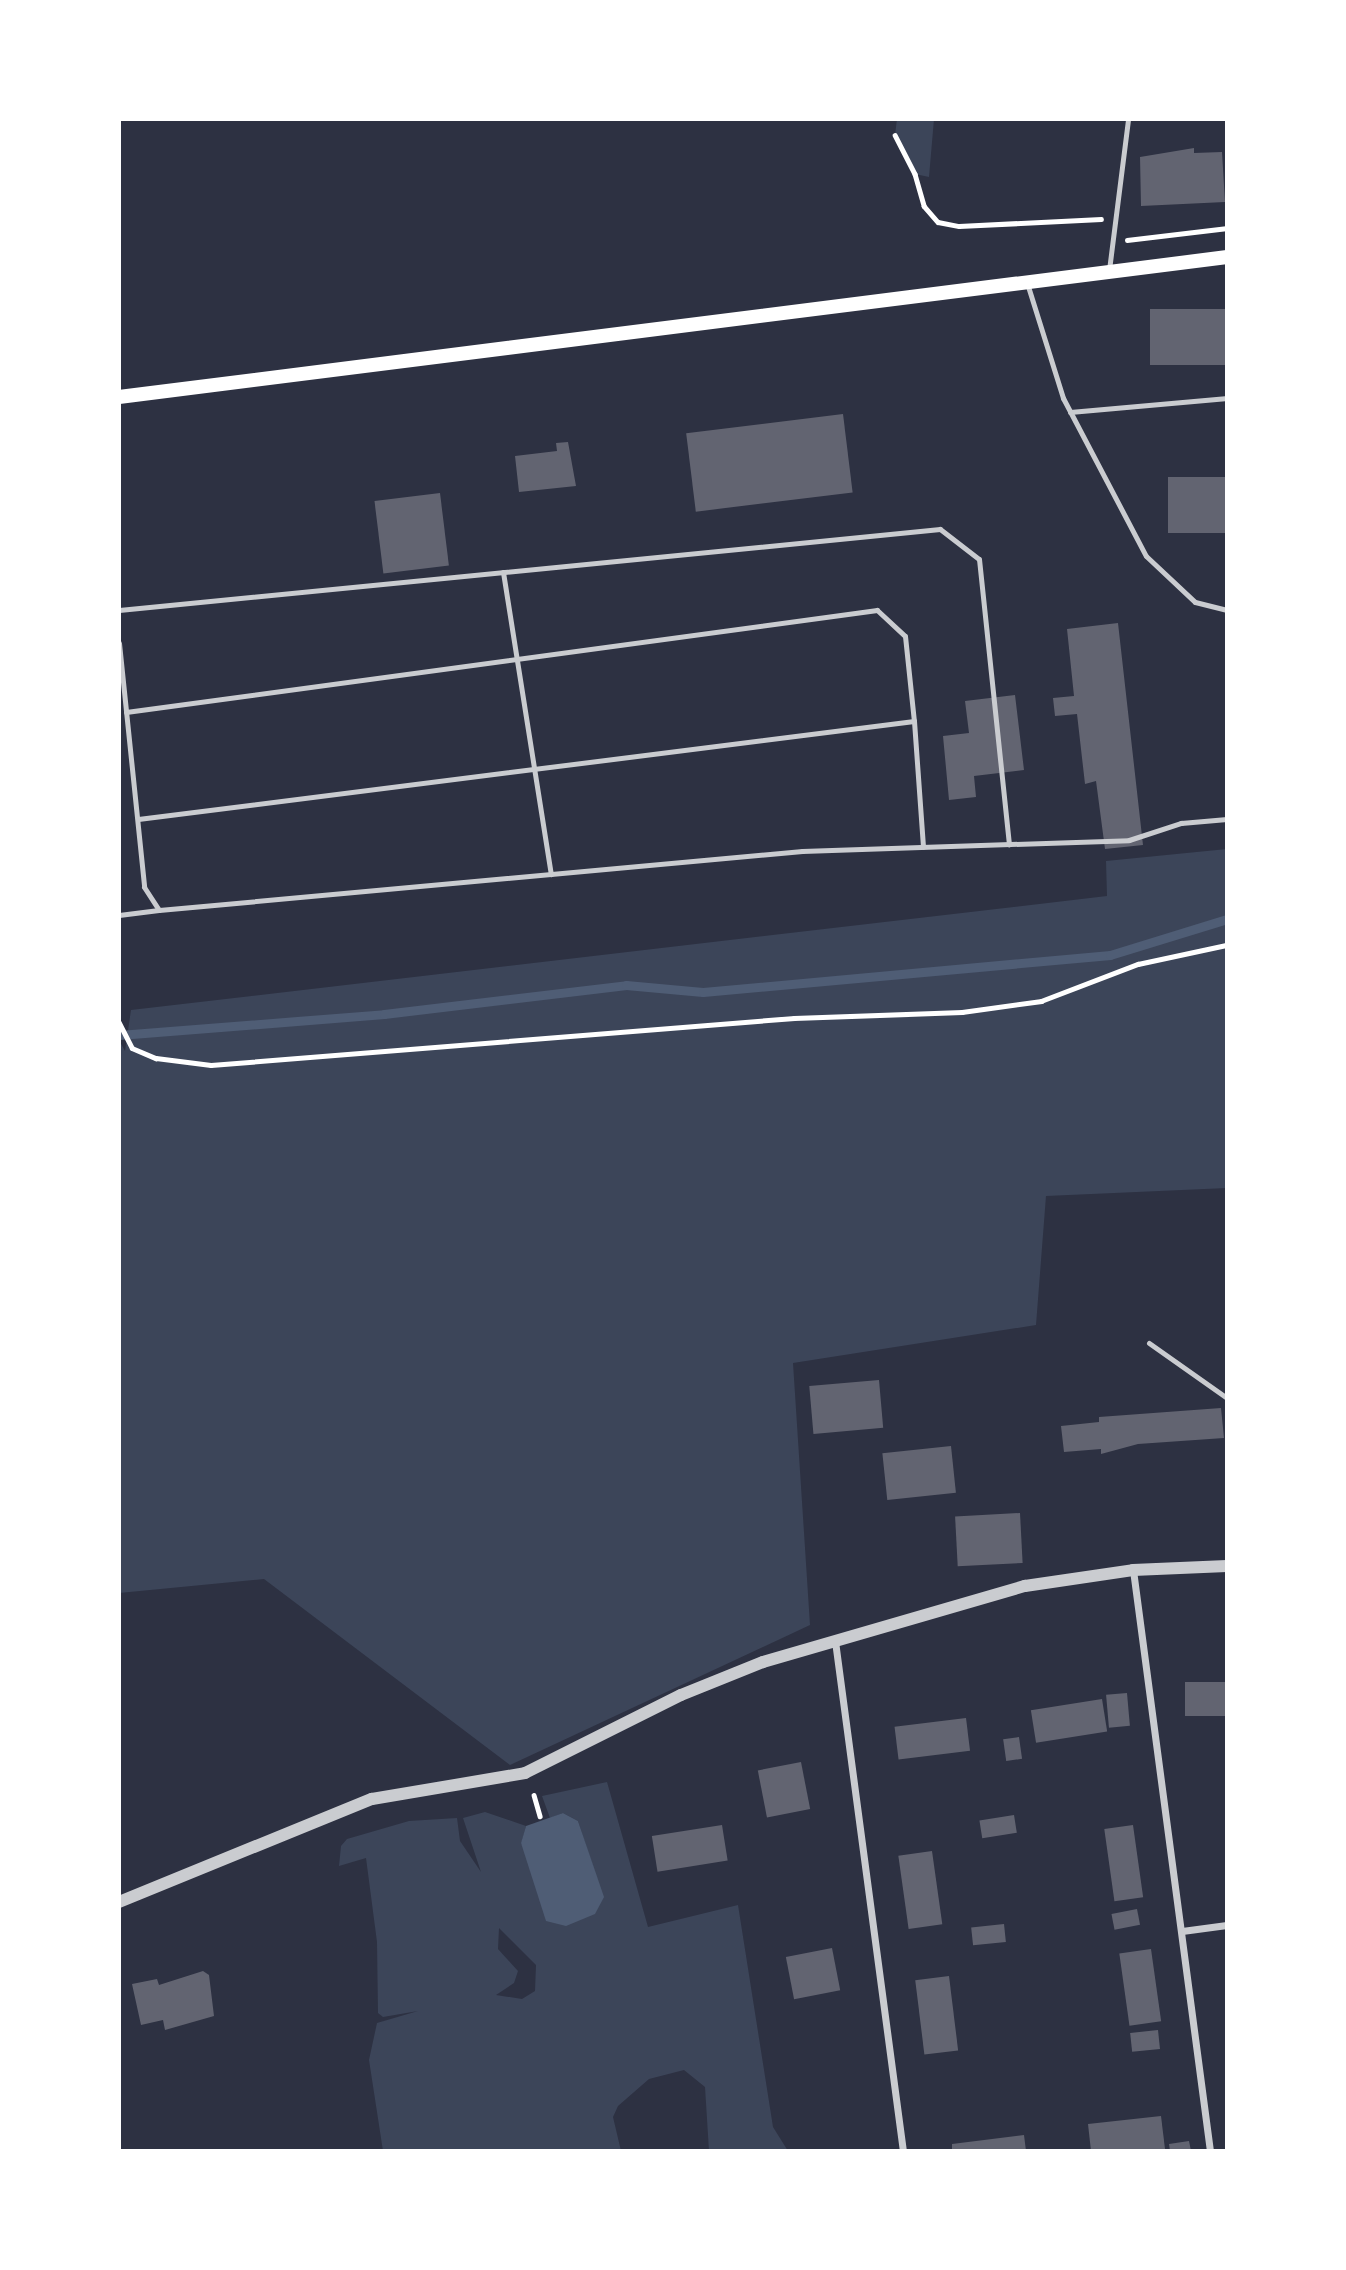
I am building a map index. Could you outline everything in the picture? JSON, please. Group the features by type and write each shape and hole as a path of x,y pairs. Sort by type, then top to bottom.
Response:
{"main road":[{"path":"119,397 1026,280 1227,257"}],"street":[{"path":"119,1902 372,1799 525,1773 681,1695 835,1640 1025,1586 1133,1570 1227,1566"},
{"path":"1133,1570 1210,2151"},
{"path":"835,1640 904,2151"},
{"path":"1182,1931 1227,1925"}],"lane":[{"path":"1109,270 1128,119"},
{"path":"1026,280 1070,412 1146,556 1195,602 1227,610"},
{"path":"1070,412 1227,398"},
{"path":"119,610 940,529 979,559 1009,844"},
{"path":"503,572 513,659 551,874"},
{"path":"126,712 877,610 905,636 923,847"},
{"path":"119,643 145,887 159,910"},
{"path":"138,819 914,721"},
{"path":"119,915 802,851 1129,840 1181,823 1227,819"},
{"path":"1149,1343 1227,1398"}],"path":[{"path":"895,135 915,174 924,206 938,222 959,226 1116,218"},
{"path":"1113,242 1227,228"},
{"path":"119,1022 132,1048 156,1058 211,1065 794,1018 962,1012 1041,1001 1138,964 1227,945"},
{"path":"534,1795 540,1816"}],"shaded area":[{"path":"897,119 934,119 929,177 915,174 895,135"},
{"path":"1227,849 1227,1188 1046,1196 1036,1325 793,1363 810,1625 510,1765 264,1579 119,1593 119,1040 125,1051 131,1010 1107,896 1106,861"},
{"path":"607,1782 648,1927 738,1905 773,2127 788,2151 709,2151 705,2087 684,2070 649,2079 618,2106 613,2117 621,2151 383,2151 369,2060 377,2023 418,2011 383,2017 378,2013 377,1942 366,1858 339,1866 341,1846 347,1839 409,1821 457,1818 460,1841 481,1872 463,1818 485,1812 526,1826 521,1844 603,1897 578,1821 563,1813 550,1818 542,1796","holes":["499,1928 536,1965 535,1991 522,1999 496,1995 514,1983 518,1971 498,1949"]},
{"path":"563,1813 578,1821 604,1897 595,1914 566,1926 546,1921 521,1843 526,1826"}],"building":[{"path":"1194,148 1194,153 1222,152 1225,202 1141,206 1140,157"},
{"path":"1150,309 1227,309 1227,365 1150,365"},
{"path":"843,414 853,492 696,512 686,433"},
{"path":"568,442 576,486 519,492 515,456 557,451 556,443"},
{"path":"1168,477 1227,477 1227,533 1168,533"},
{"path":"440,493 449,565 383,573 374,501"},
{"path":"1118,623 1143,845 1105,849 1096,781 1085,784 1077,714 1055,716 1053,698 1074,696 1067,629"},
{"path":"1015,695 1024,770 974,776 976,797 949,800 943,736 969,733 965,701"},
{"path":"879,1380 883,1428 813,1434 809,1386"},
{"path":"1221,1408 1224,1438 1138,1444 1101,1454 1101,1449 1064,1452 1061,1426 1099,1422 1099,1417"},
{"path":"951,1446 956,1493 887,1500 882,1453"},
{"path":"1020,1513 1023,1563 958,1566 955,1516"},
{"path":"1185,1682 1227,1682 1227,1716 1185,1716"},
{"path":"1127,1693 1130,1726 1109,1728 1106,1695"},
{"path":"1102,1699 1107,1732 1036,1743 1031,1710"},
{"path":"966,1718 970,1751 899,1760 895,1727"},
{"path":"1019,1737 1022,1759 1006,1761 1003,1739"},
{"path":"801,1762 810,1809 767,1818 758,1770"},
{"path":"1014,1815 1017,1833 982,1838 979,1820"},
{"path":"722,1825 728,1861 658,1872 652,1836"},
{"path":"1133,1825 1143,1897 1114,1901 1104,1829"},
{"path":"932,1851 942,1924 909,1929 898,1856"},
{"path":"1137,1909 1140,1925 1115,1930 1111,1914"},
{"path":"1004,1924 1006,1942 973,1945 971,1927"},
{"path":"832,1948 840,1990 794,1999 786,1957"},
{"path":"1151,1949 1161,2021 1129,2026 1119,1953"},
{"path":"203,1971 209,1975 214,2016 165,2030 163,2020 141,2025 132,1984 157,1979 159,1985"},
{"path":"949,1976 958,2050 924,2055 915,1980"},
{"path":"1158,2030 1160,2049 1132,2052 1130,2033"},
{"path":"1161,2116 1165,2149 1091,2151 1088,2124"},
{"path":"1024,2135 1026,2151 952,2151 952,2144"},
{"path":"1189,2141 1191,2151 1170,2151 1169,2144"}],"waterway":[{"path":"119,1035 384,1014 626,985 703,992 1110,955 1227,919"}]}
